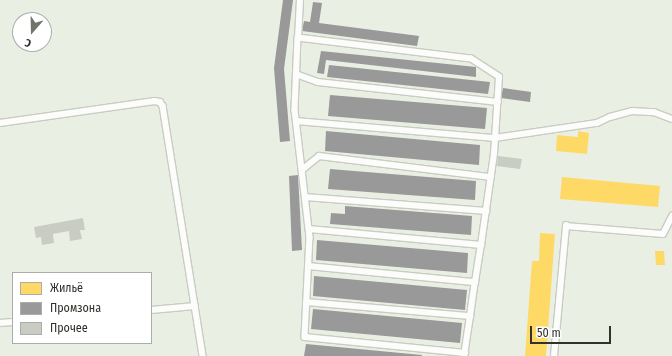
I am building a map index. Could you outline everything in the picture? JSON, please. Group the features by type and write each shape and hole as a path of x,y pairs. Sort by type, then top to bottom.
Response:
{"lane":[{"path":"298,38 471,59 499,77 491,177 465,354 305,337 309,229 296,121 296,74 300,0"},
{"path":"296,74 318,82 498,102"},
{"path":"0,122 154,101 160,102 163,106 203,356"},
{"path":"296,121 495,138 597,123 610,117 632,111 654,112 672,119"},
{"path":"302,170 319,156 491,177"},
{"path":"306,197 486,211"},
{"path":"554,356 566,226 663,234 672,216"},
{"path":"309,229 481,245"},
{"path":"308,266 475,282"},
{"path":"306,302 470,316"},
{"path":"152,310 195,306"},
{"path":"0,323 12,322"}],"building: Жильё":[{"path":"578,131 589,133 587,154 556,151 557,135 578,137"},
{"path":"562,177 660,186 658,207 560,199"},
{"path":"540,233 555,234 546,356 525,356 532,261 539,261"},
{"path":"655,251 664,251 665,265 656,265"}],"building: Промзона":[{"path":"283,0 293,0 284,69 290,141 280,142 274,68"},
{"path":"313,2 322,3 319,23 419,36 417,46 302,31 304,21 310,22"},
{"path":"321,51 476,67 476,77 326,60 324,74 317,73"},
{"path":"329,65 490,82 488,94 327,77"},
{"path":"503,88 531,92 530,102 501,98"},
{"path":"330,95 487,108 485,129 328,116"},
{"path":"326,131 480,145 479,165 325,151"},
{"path":"330,169 476,181 475,200 328,189"},
{"path":"298,175 302,250 292,251 289,176"},
{"path":"345,206 472,216 471,235 330,224 331,213 345,214"},
{"path":"317,240 468,253 467,273 316,260"},
{"path":"314,276 467,290 465,310 313,296"},
{"path":"313,309 462,323 460,343 311,329"},
{"path":"306,344 422,355 422,356 304,356"}],"building: Прочее":[{"path":"498,156 522,159 520,169 497,166"},
{"path":"83,218 85,230 80,230 82,239 70,241 69,231 53,234 54,243 42,245 41,237 36,238 34,227"}]}
